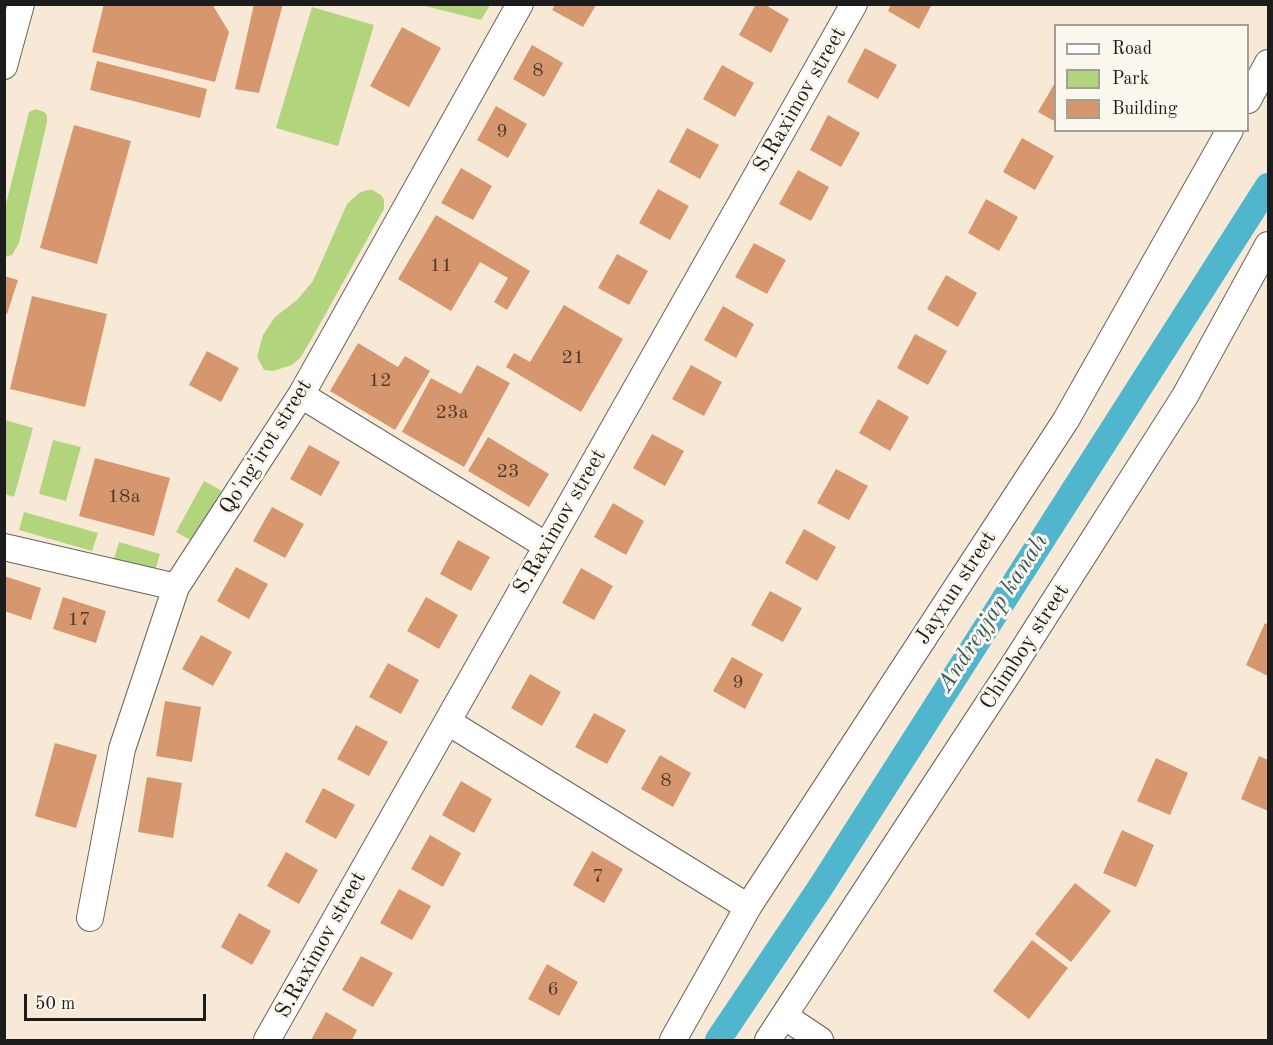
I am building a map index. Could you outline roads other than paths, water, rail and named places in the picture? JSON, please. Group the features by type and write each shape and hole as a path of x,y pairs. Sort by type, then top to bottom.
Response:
{"street":[{"path":"4,66 21,4"},
{"name":"Qo'ng'irot street","path":"90,918 122,749 176,587 301,395 520,4"},
{"name":"S.Raximov street","path":"267,1041 854,4"},
{"path":"1249,98 1269,63"},
{"name":"Jayxun street","path":"673,1041 748,907 1066,420 1229,132"},
{"name":"Chimboy street","path":"768,1041 1011,669 1185,396 1269,245"},
{"path":"301,395 547,546"},
{"path":"4,547 176,587"},
{"path":"448,722 748,907"},
{"path":"784,1016 820,1041"}],"waterway":[{"name":"Andreyjap kanalı","path":"718,1040 820,888 1268,186"}]}
